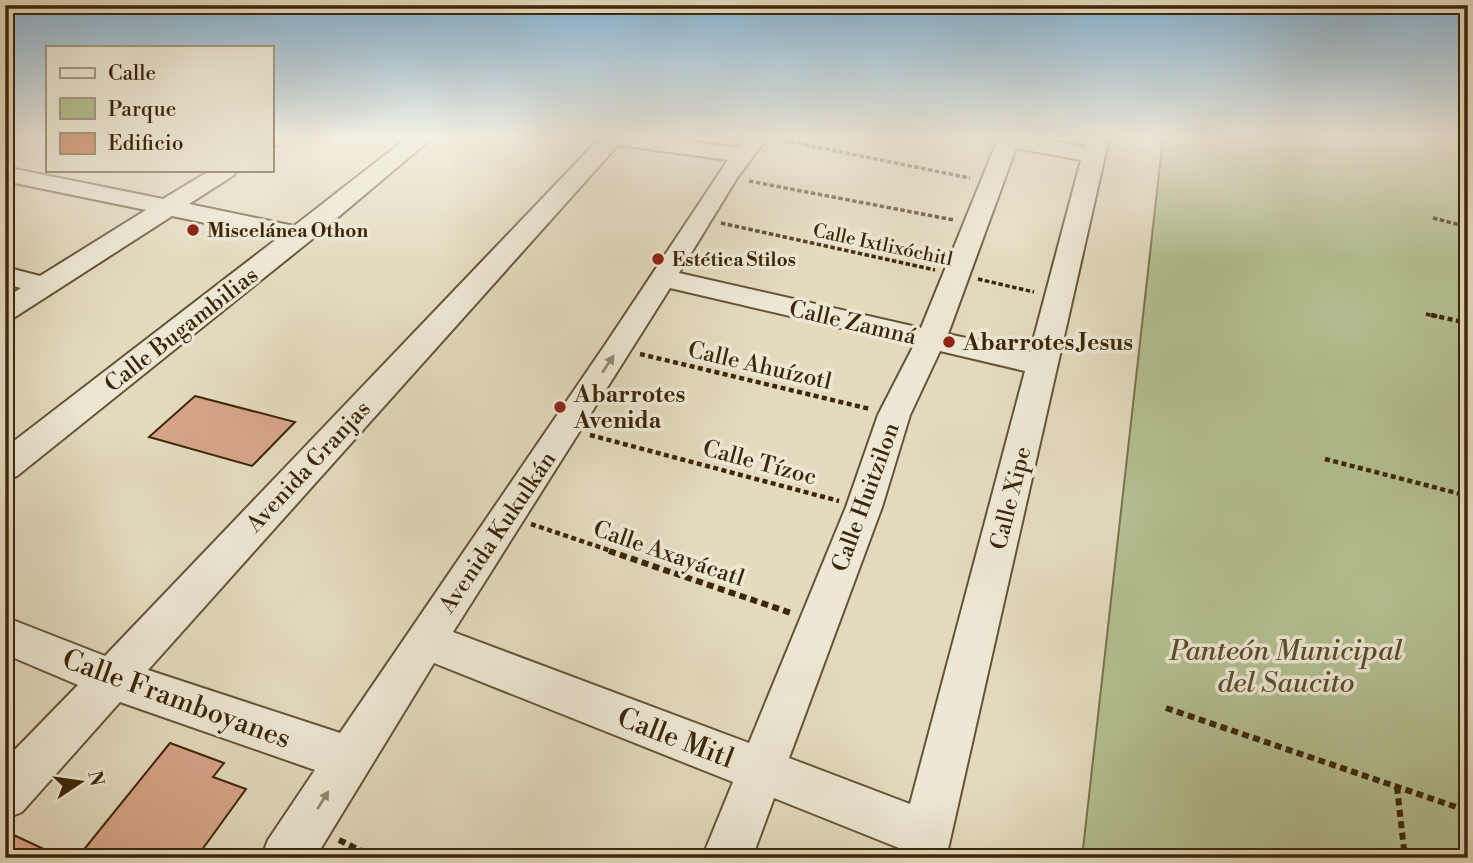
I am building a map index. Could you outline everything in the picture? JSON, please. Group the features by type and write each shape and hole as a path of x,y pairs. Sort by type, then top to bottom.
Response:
{"street":[{"path":"30,178 302,235"},
{"path":"5,311 213,178"},
{"name":"Calle Bugambilias","path":"5,467 372,178"},
{"name":"Avenida Granjas","path":"5,795 577,178"},
{"name":"Avenida Kukulkán","path":"286,858 425,640 701,219 731,178"},
{"name":"Calle Huitzilon","path":"727,858 864,508 894,415 931,340 993,178"},
{"name":"Calle Xipe","path":"924,846 1088,178"},
{"path":"5,275 44,286"},
{"name":"Calle Zamná","path":"664,278 1042,365"},
{"name":"Calle Framboyanes","path":"5,635 113,679 349,759"},
{"name":"Calle Mitl","path":"425,640 761,769 924,846"}],"path":[{"path":"832,178 975,224"},
{"path":"962,178 992,182"},
{"path":"1433,218 1468,227"},
{"name":"Calle Ixtlixóchitl","path":"701,219 1059,298"},
{"path":"1426,314 1468,323"},
{"name":"Calle Ahuízotl","path":"618,349 894,415"},
{"name":"Calle Tízoc","path":"565,428 864,508"},
{"path":"1325,459 1468,496"},
{"name":"Calle Axayácatl","path":"508,516 818,623"},
{"path":"1166,708 1468,811"},
{"path":"1397,787 1405,858"}],"green space":[{"name":"Panteón Municipal del Saucito","path":"1158,178 1468,178 1468,858 1082,858"}],"building":[{"path":"195,396 295,422 252,466 149,437"},
{"path":"170,743 224,763 213,777 246,789 196,858 77,858"},
{"path":"5,831 63,858 5,858"}],"place":[{"name":"Miscelánea Othon","path":"193,230"},
{"name":"Estética Stilos","path":"658,259"},
{"name":"Abarrotes Jesus","path":"949,342"},
{"name":"Abarrotes Avenida","path":"560,407"}]}
